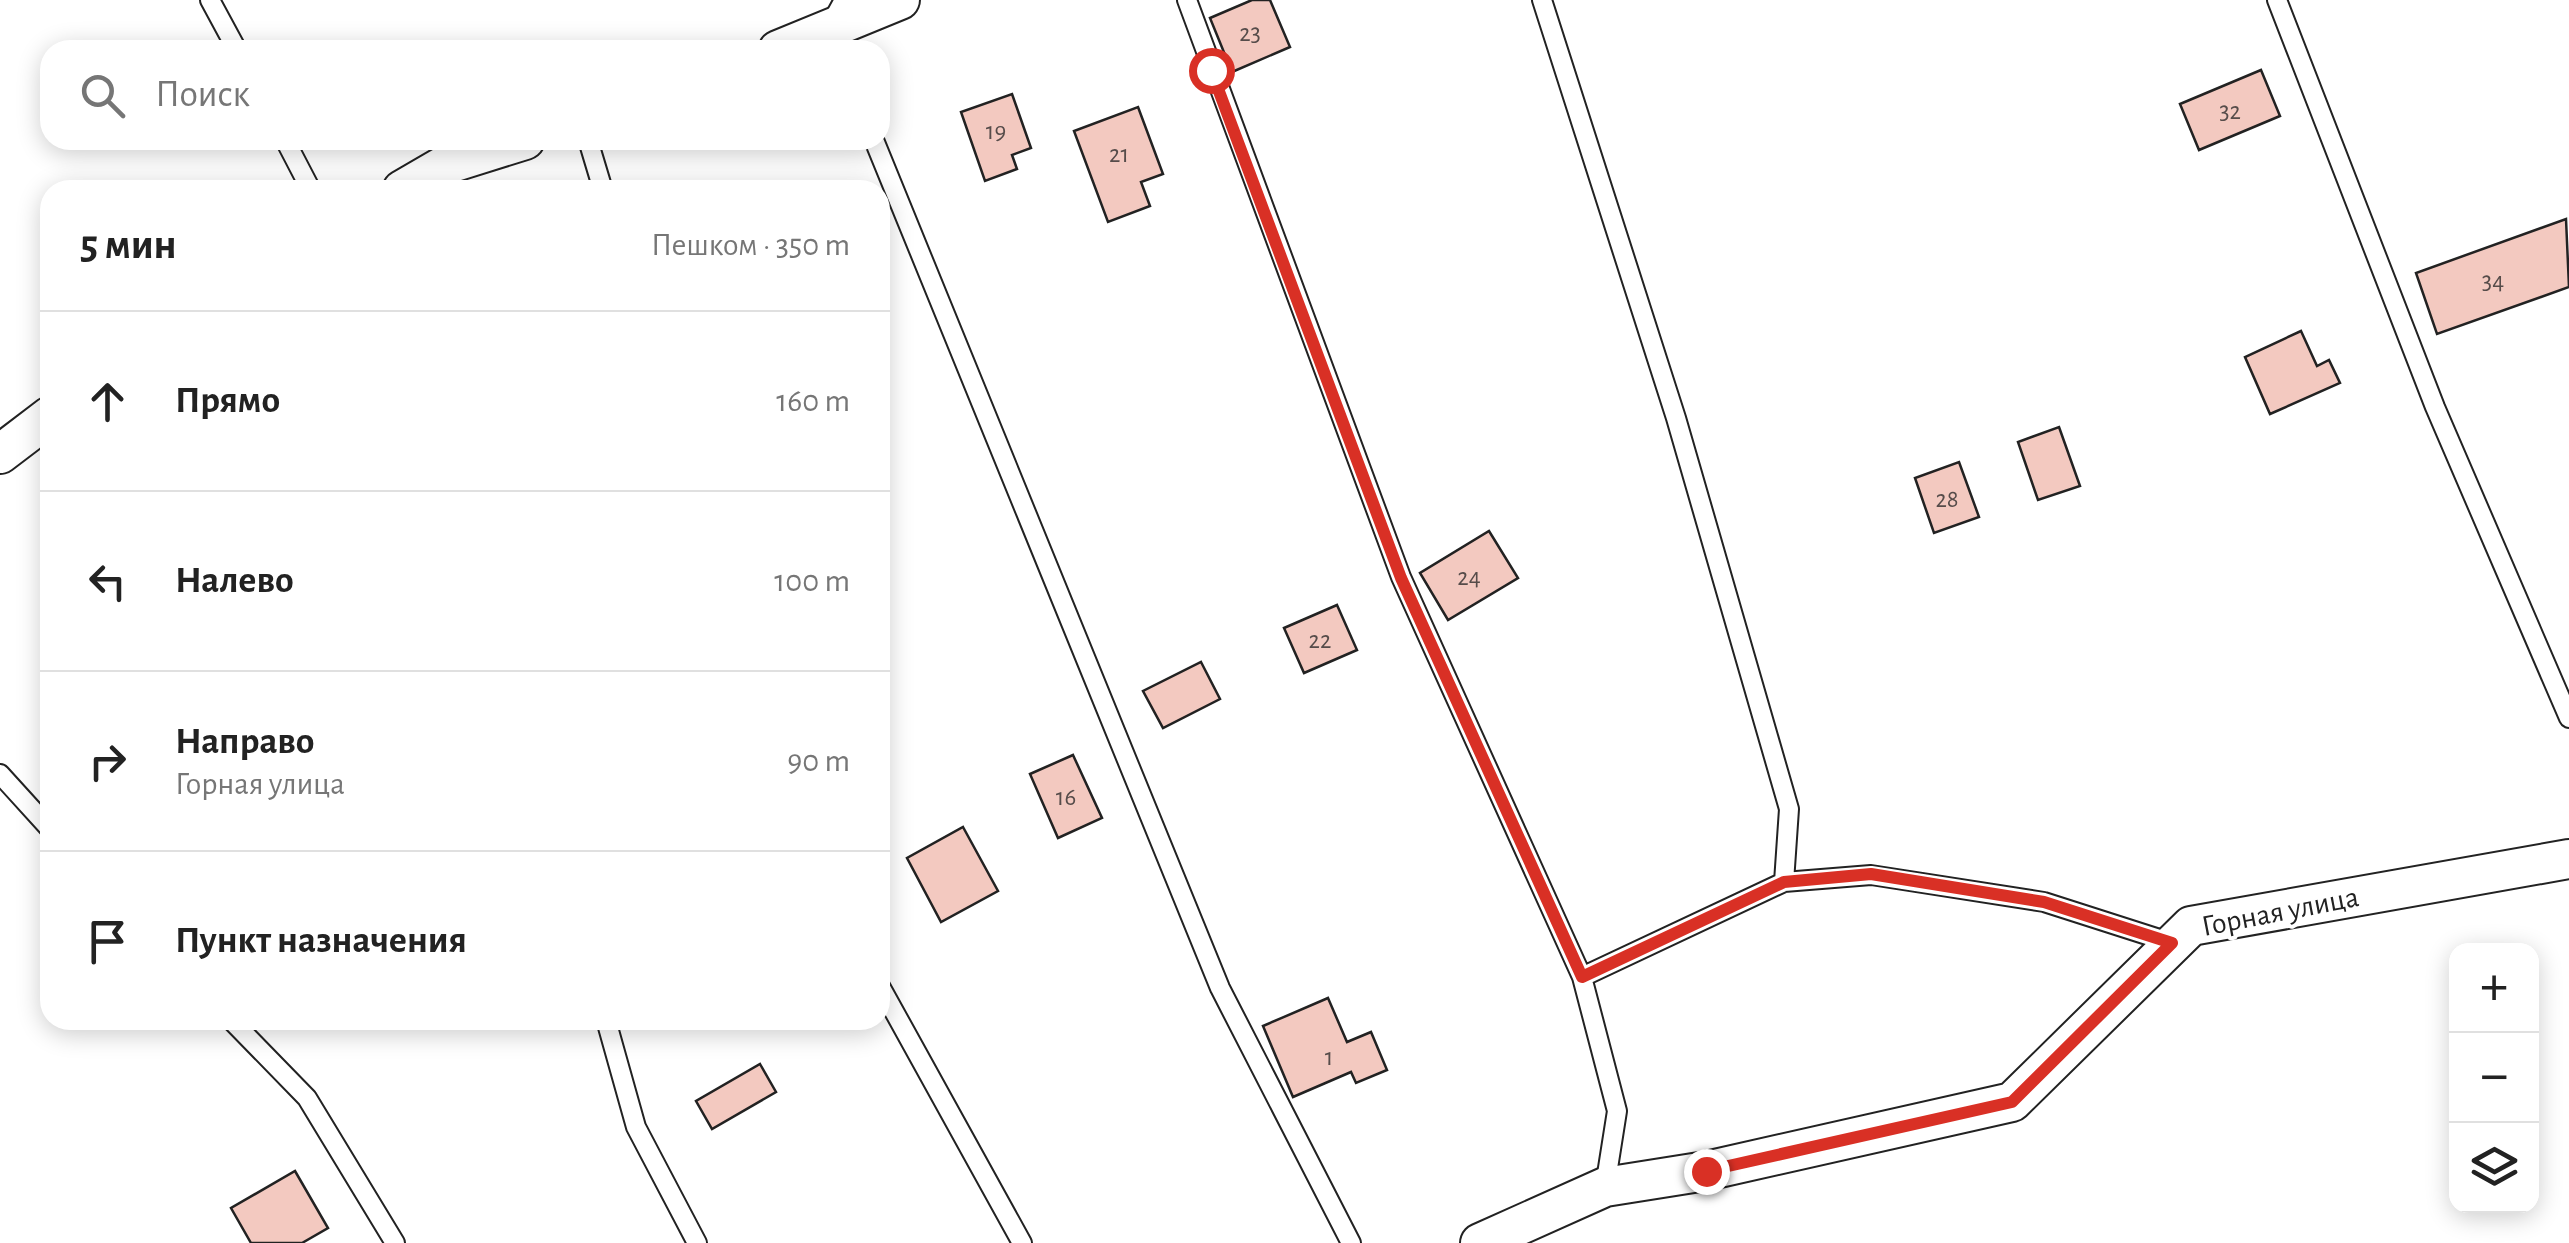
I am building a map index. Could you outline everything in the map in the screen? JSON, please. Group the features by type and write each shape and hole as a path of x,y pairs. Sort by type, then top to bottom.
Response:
{"street":[{"path":"802,40 900,0"},
{"path":"419,180 445,164 492,150"},
{"path":"0,454 40,424"},
{"name":"Горная улица","path":"1480,1243 1605,1187 1706,1171 2012,1102 2190,926 2569,859"}],"lane":[{"path":"210,0 232,40"},
{"path":"1188,0 1401,578 1582,977 1617,1111 1605,1187"},
{"path":"1542,0 1676,418 1790,809 1784,882"},
{"path":"2277,0 2435,408 2569,718"},
{"path":"290,150 306,180"},
{"path":"591,150 599,180"},
{"path":"878,150 1220,988 1352,1243"},
{"path":"0,774 40,818"},
{"path":"1582,977 1784,882 1871,874 2044,902 2172,943"},
{"path":"890,1004 1022,1243"},
{"path":"242,1030 308,1098 395,1243"},
{"path":"609,1030 636,1127 698,1243"}],"building":[{"path":"1252,0 1270,0 1290,47 1232,72 1210,18"},
{"path":"2261,70 2280,116 2199,150 2180,104"},
{"path":"1012,94 1031,148 1012,155 1017,169 985,181 961,112"},
{"path":"1138,107 1163,174 1141,182 1150,206 1108,222 1074,131"},
{"path":"2566,219 2569,287 2437,334 2416,273"},
{"path":"2301,331 2317,366 2329,360 2340,383 2270,414 2245,357"},
{"path":"2059,427 2080,486 2038,500 2018,442"},
{"path":"1959,462 1979,517 1934,533 1915,478"},
{"path":"1489,531 1518,578 1448,620 1420,573"},
{"path":"1337,605 1357,650 1304,673 1284,628"},
{"path":"1201,662 1220,699 1163,728 1143,691"},
{"path":"1073,755 1102,818 1058,838 1030,774"},
{"path":"963,827 998,891 941,922 907,858"},
{"path":"1328,998 1347,1042 1371,1032 1387,1070 1356,1083 1351,1072 1293,1097 1263,1026"},
{"path":"760,1064 776,1092 712,1129 696,1101"},
{"path":"295,1171 328,1228 302,1243 251,1243 231,1208"}],"route":[{"path":"1211,70 1401,578 1582,977 1784,882 1871,874 2044,902 2172,943 2012,1102 1706,1171"}]}
